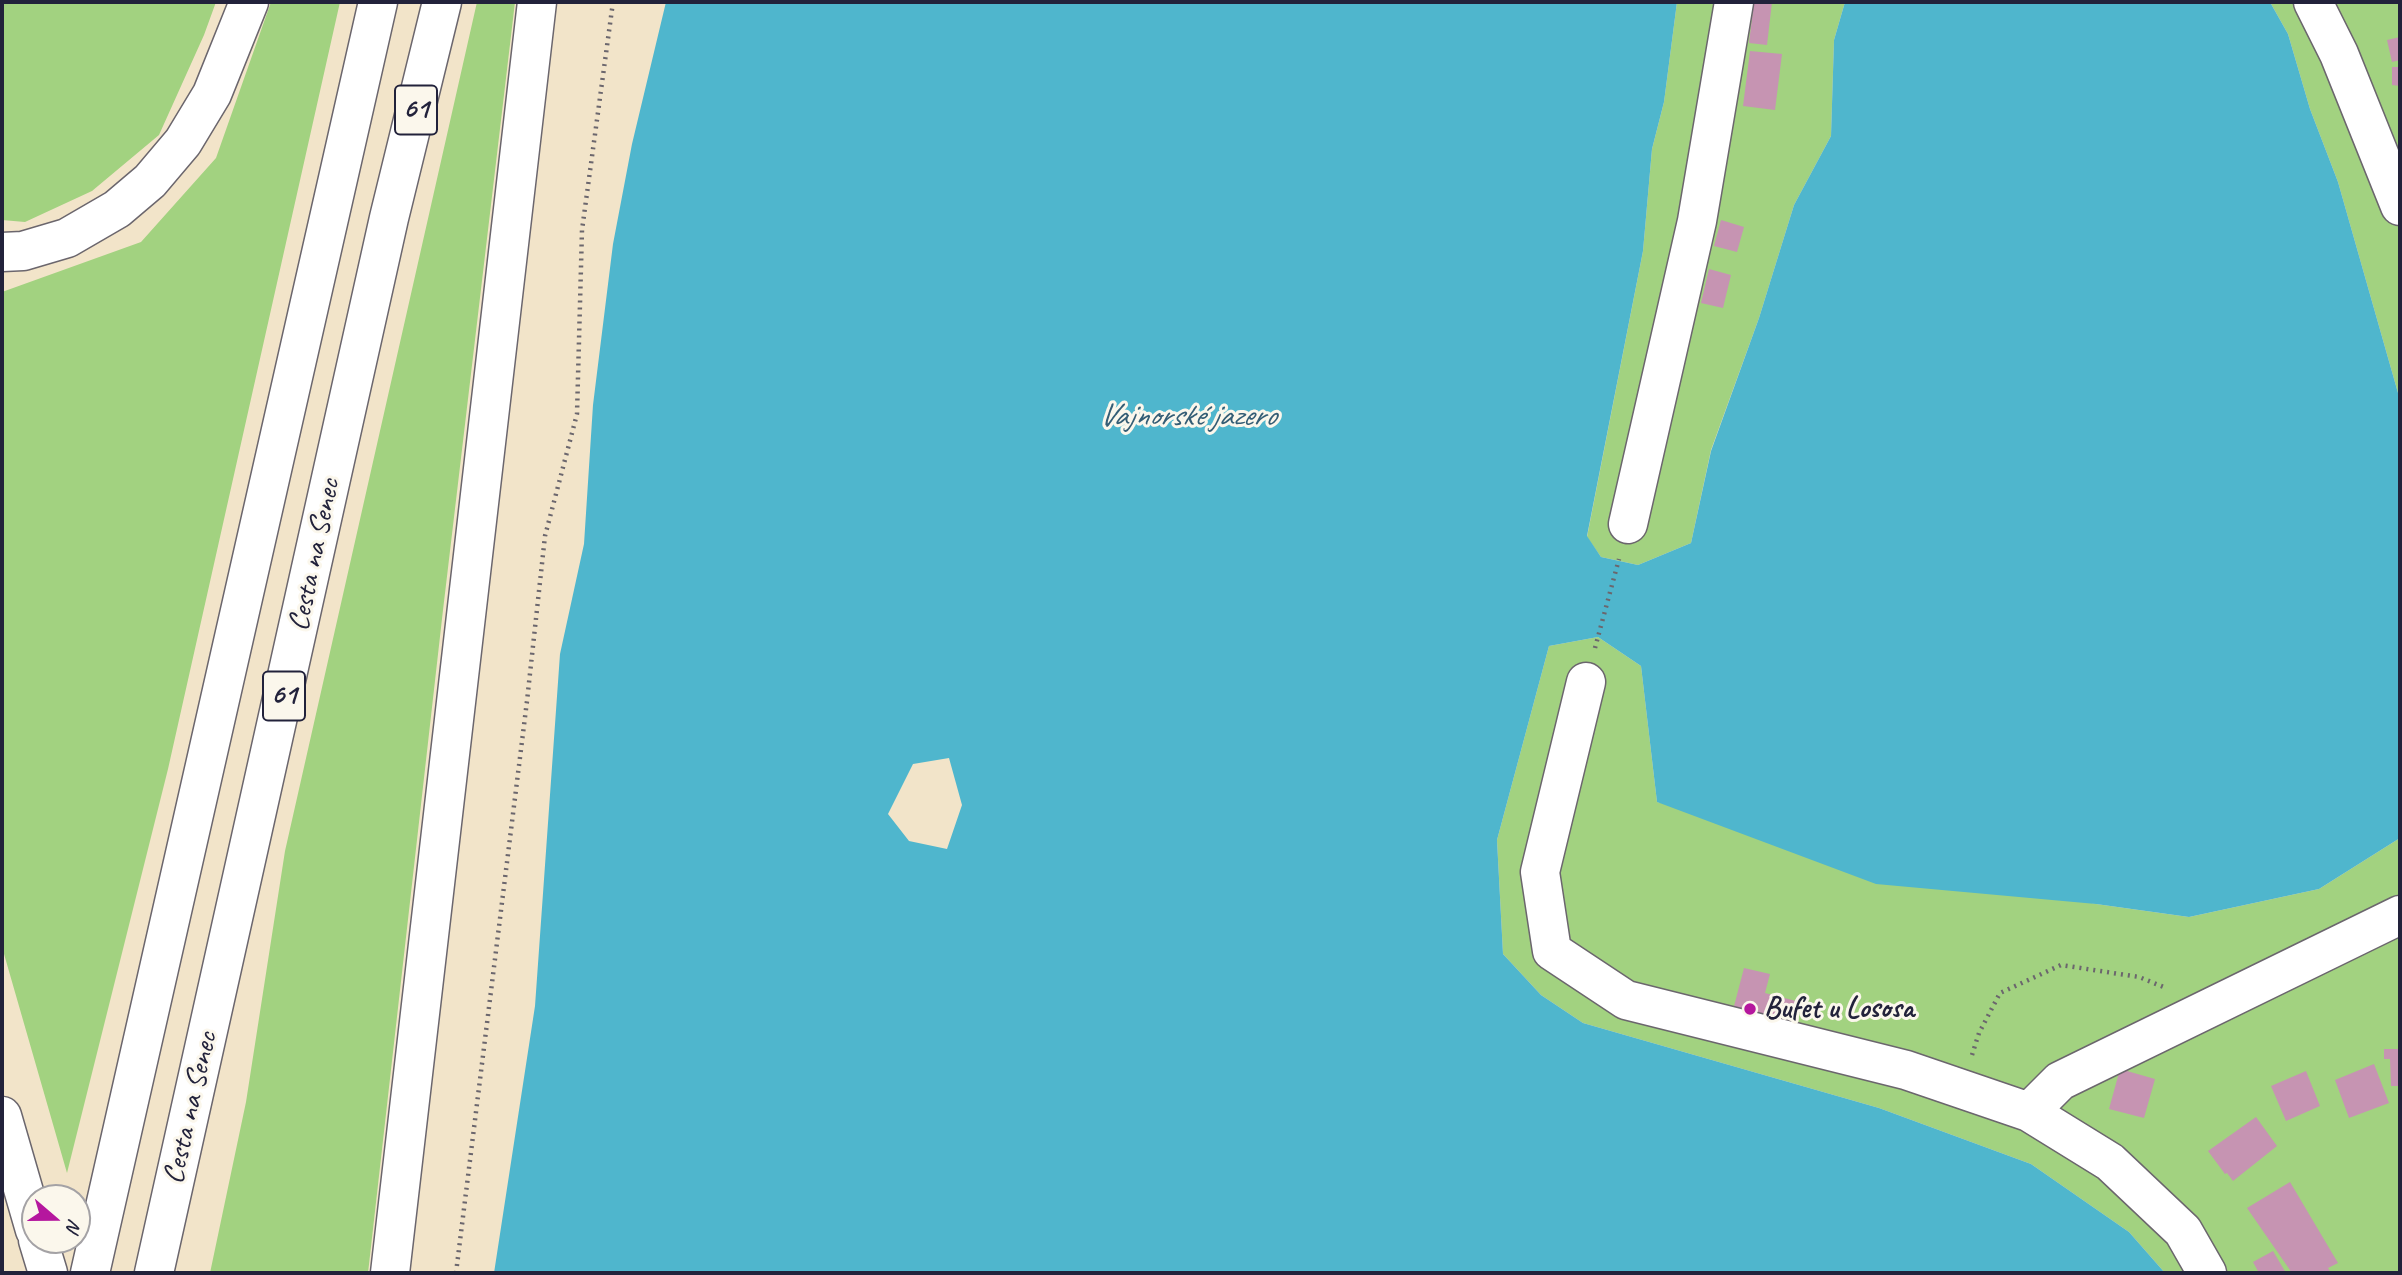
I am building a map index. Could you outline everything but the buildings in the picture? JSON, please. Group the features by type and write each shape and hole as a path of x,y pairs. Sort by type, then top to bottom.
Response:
{"main road":[{"path":"2,252 23,251 67,238 117,209 150,181 183,142 212,94 249,2"},
{"name":"Cesta na Senec","path":"90,1273 378,2"},
{"name":"Cesta na Senec","path":"154,1273 389,218 442,2"},
{"path":"390,1273 537,2"},
{"path":"1628,524 1697,221 1734,2"},
{"path":"2313,2 2339,54 2400,206"},
{"path":"1586,682 1540,872 1552,951 1626,1000 1906,1070 2029,1112 2110,1162 2183,1231 2207,1273"},
{"path":"2029,1112 2060,1081 2400,915"},
{"path":"2,1116 22,1184"},
{"path":"42,1254 48,1273"}],"path":[{"path":"456,1273 545,536 576,414 582,230 613,2"},
{"path":"1586,682 1628,524"},
{"path":"1961,1089 1979,1033 2000,993 2061,965 2139,977 2212,1007"}],"green space":[{"path":"2,2 216,2 159,135 92,191 25,222 2,220"},
{"path":"271,2 340,2 168,769 67,1173 2,947 2,292 141,242 216,158"},
{"path":"477,2 515,2 368,1273 210,1273 246,1102 285,851"},
{"path":"1677,2 1845,2 1834,40 1831,136 1794,205 1759,318 1711,450 1691,543 1638,565 1601,557 1587,537 1643,251 1652,149 1664,102"},
{"path":"2270,2 2400,2 2400,400 2338,182 2310,109 2288,34"},
{"path":"1598,637 1641,666 1657,802 2096,904 2189,917 2319,889 2400,838 2400,1273 2165,1273 2129,1232 2031,1164 1879,1108 1583,1023 1541,995 1503,954 1497,840 1549,646"}],"water":[{"name":"Vajnorské jazero","path":"666,2 1677,2 1664,102 1652,149 1643,251 1587,536 1601,557 1638,565 1691,543 1711,451 1759,318 1794,205 1831,136 1834,40 1845,2 2270,2 2288,34 2310,109 2338,182 2400,400 2400,838 2319,889 2189,917 2096,904 1876,884 1657,802 1641,666 1598,637 1549,646 1497,840 1503,954 1541,995 1583,1023 1879,1108 2031,1164 2129,1232 2165,1273 494,1273 535,1006 560,654 584,544 593,405 613,244 632,144","holes":["949,758 962,805 947,849 909,841 888,814 913,764"]}],"place":[{"name":"Bufet u Lososa","path":"1750,1009"}]}
